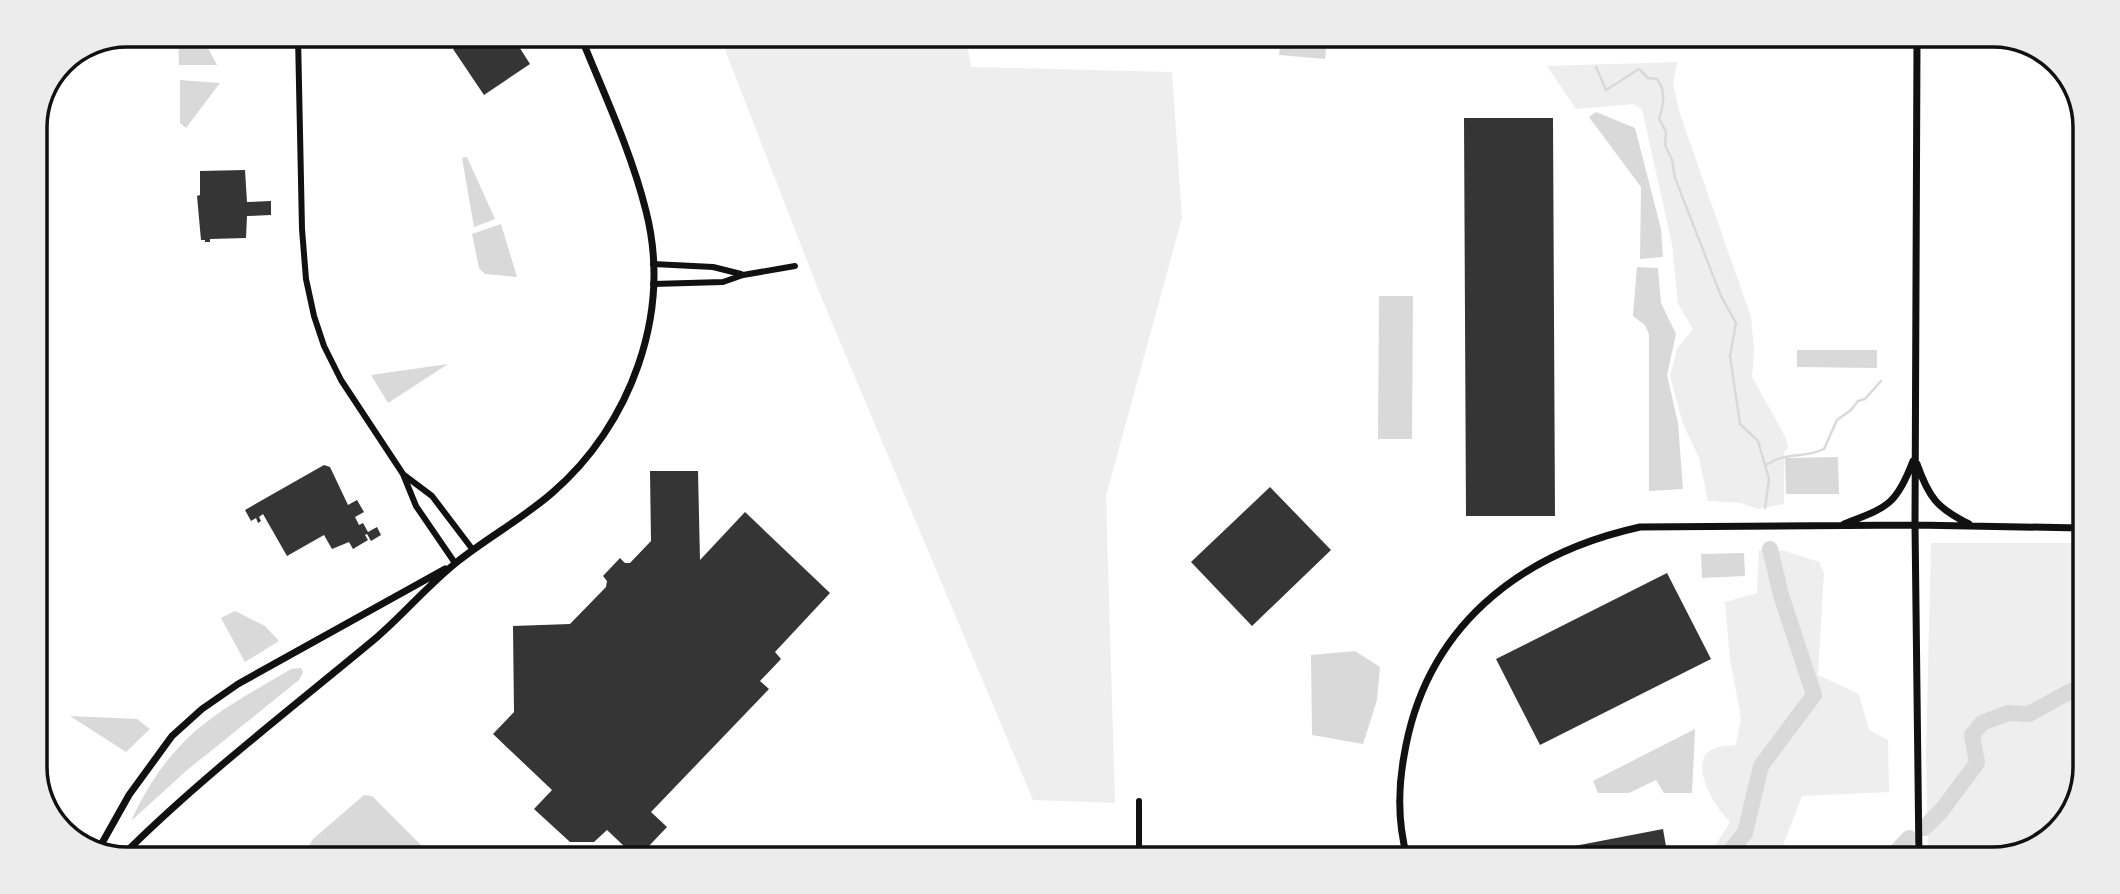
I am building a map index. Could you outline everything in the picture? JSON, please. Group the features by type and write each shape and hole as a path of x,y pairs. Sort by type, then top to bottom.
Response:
{"street":[{"path":"298,47 302,229 306,279 314,316 324,346 341,380 403,474 416,506 455,564"},
{"path":"132,847 191,793 390,625 455,564 551,494 597,444 628,393 649,328 653,264 646,213 636,178 585,47"},
{"path":"1917,47 1915,525 1919,847"},
{"path":"653,264 713,267 743,275"},
{"path":"653,284 723,282 743,275 795,267"},
{"path":"1839,525 1877,510 1896,499 1915,457"},
{"path":"1915,457 1926,489 1933,500 1950,514 1972,526"},
{"path":"403,474 432,496 473,550"},
{"path":"1405,847 1399,804 1401,773 1407,734 1429,675 1451,639 1472,614 1519,576 1573,546 1607,534 1640,527 1915,525 2073,528"},
{"path":"102,842 129,795 172,736 202,709 238,684 455,564"},
{"path":"1139,801 1139,847"}],"shaded area":[{"path":"178,47 207,47 217,65 179,65"},
{"path":"724,47 968,47 971,67 1172,72 1182,218 1106,496 1115,803 1033,800 820,294"},
{"path":"1280,47 1326,47 1325,59 1279,55"},
{"path":"1677,62 1673,84 1680,114 1751,317 1754,350 1752,377 1786,438 1788,448 1784,452 1784,504 1758,509 1741,503 1708,501 1699,458 1682,421 1670,376 1677,349 1693,329 1678,304 1672,244 1642,109 1633,104 1576,109 1547,66"},
{"path":"180,80 220,83 186,128 180,123"},
{"path":"1596,112 1635,128 1661,229 1663,257 1640,259 1641,187 1589,117"},
{"path":"467,157 495,219 474,227 462,158"},
{"path":"501,224 517,277 485,274 479,268 472,234"},
{"path":"1637,267 1658,268 1661,303 1676,334 1667,375 1678,423 1683,489 1649,491 1649,334 1645,325 1633,316"},
{"path":"1379,296 1413,296 1412,439 1378,439"},
{"path":"1797,350 1877,350 1877,368 1797,367"},
{"path":"448,364 388,403 371,375"},
{"path":"1838,457 1839,494 1786,494 1785,458"},
{"path":"1931,543 2073,543 2073,767 2067,797 2053,820 2028,839 2013,844 1993,847 1928,847 1926,754"},
{"path":"1759,550 1785,551 1819,562 1824,573 1818,675 1859,694 1869,730 1888,740 1889,792 1802,796 1782,847 1714,847 1730,822 1711,797 1702,764 1705,755 1713,749 1736,745 1741,718 1730,659 1725,602 1757,593"},
{"path":"1744,553 1745,576 1702,578 1701,554"},
{"path":"235,611 265,626 279,641 245,662 221,618"},
{"path":"1355,651 1380,667 1377,700 1363,744 1312,735 1311,655"},
{"path":"301,668 303,672 299,680 186,771 131,821 158,773 191,735 247,695 291,669"},
{"path":"70,716 137,719 150,729 126,752"},
{"path":"1695,729 1692,793 1664,793 1656,780 1629,793 1598,793 1593,781"},
{"path":"364,795 372,796 423,847 309,847 312,840"}],"building":[{"path":"519,47 530,64 484,95 453,49"},
{"path":"1464,118 1553,118 1555,516 1466,516"},
{"path":"245,170 247,202 271,201 271,215 247,216 246,238 210,239 210,242 201,240 197,196 200,195 200,171"},
{"path":"324,465 330,467 348,505 357,500 364,512 355,517 359,525 363,523 368,532 377,527 381,535 371,541 367,534 365,535 368,540 353,549 349,542 332,549 324,535 287,556 263,514 258,523 256,518 251,521 245,510"},
{"path":"650,471 698,471 700,560 745,512 830,593 775,652 781,659 760,681 769,689 651,812 667,827 648,847 625,847 607,830 594,842 570,842 534,809 552,790 493,734 514,712 513,626 570,624 606,587 607,581 603,576 620,558 625,563 630,563 651,541"},
{"path":"1270,487 1331,550 1252,626 1191,562"},
{"path":"1667,573 1711,659 1540,745 1496,659"},
{"path":"1663,829 1666,847 1569,847"}],"waterway":[{"path":"1596,67 1606,90 1639,69 1648,78 1657,79 1662,88 1663,103 1659,118 1666,132 1665,145 1672,160 1675,178 1721,296 1736,323 1730,356 1740,424 1758,441 1769,479 1765,508"},
{"path":"1766,465 1781,458 1824,449 1837,420 1858,401 1865,399 1881,381"},
{"path":"1733,847 1745,833 1761,766 1814,695 1781,595 1770,549"},
{"path":"1924,828 1942,810 1977,763 1972,735 1982,723 2008,713 2029,714 2073,691"},
{"path":"1901,847 1909,838"}]}
